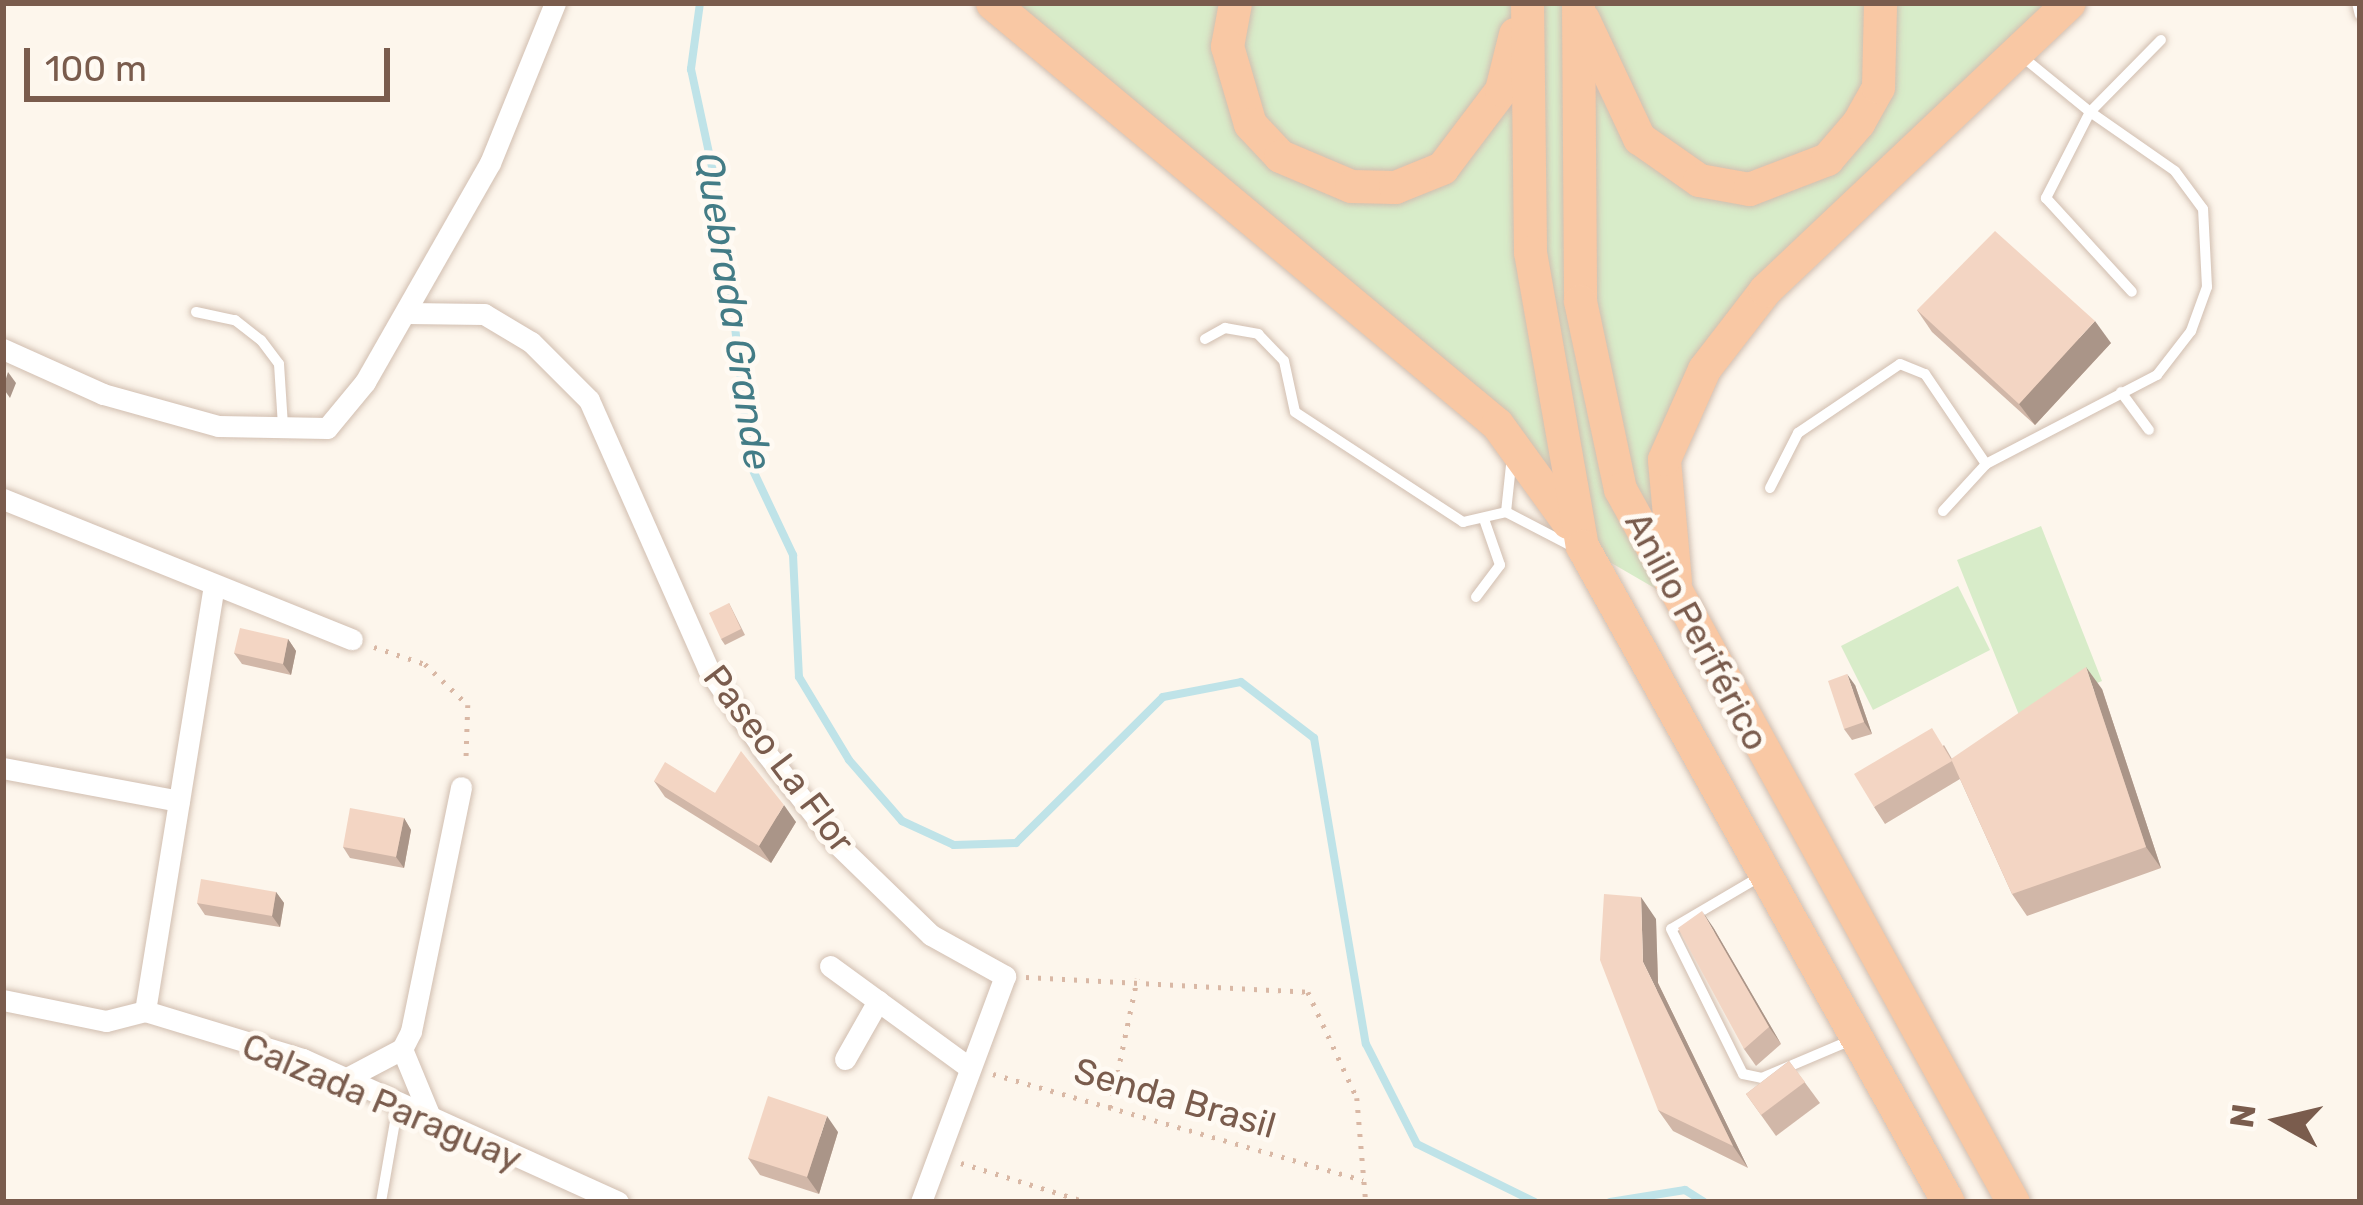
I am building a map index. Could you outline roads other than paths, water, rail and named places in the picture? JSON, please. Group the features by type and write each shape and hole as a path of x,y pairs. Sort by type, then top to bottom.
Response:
{"highway":[{"path":"992,3 1514,443 1584,549"},
{"path":"1235,3 1227,46 1250,124 1313,177 1395,187 1442,168 1478,131 1501,90 1525,3"},
{"name":"Anillo Periférico","path":"1525,3 1530,252 1584,549 1769,871 1948,1202"},
{"path":"1578,6 1640,138 1699,180 1749,189 1827,159 1858,123 1878,87 1880,3"},
{"path":"1677,601 1664,459 1704,369 1766,290 2069,3"},
{"name":"Anillo Periférico","path":"1578,6 1575,230 1591,374 1620,489 1677,601 2013,1202"}],"street":[{"path":"3,349 103,394 284,435 327,428 406,313 490,163 555,3"},
{"name":"Paseo La Flor","path":"406,313 484,314 531,342 589,400 708,669 766,753 837,844 931,934 1005,976 970,1068"},
{"path":"3,499 213,592 352,639"},
{"path":"145,1011 213,592"},
{"path":"3,768 179,802"},
{"path":"346,1079 402,1049 422,1001 461,787"},
{"path":"830,966 970,1068 921,1202"},
{"name":"Calzada Paraguay","path":"3,1000 106,1021 145,1011 346,1079 398,1109 618,1202"},
{"path":"844,1059 878,1001"},
{"path":"402,1049 434,1124"}],"lane":[{"path":"2357,3 2360,15"},
{"path":"2132,292 2046,198 2090,112 2161,40"},
{"path":"1943,511 1986,464 2121,392 2177,356 2207,287 2211,242 2191,188 2017,52"},
{"path":"196,313 236,320 279,364 284,435"},
{"path":"1205,339 1225,328 1258,334 1284,361 1289,405 1345,454 1463,522 1485,522 1506,512"},
{"path":"1770,488 1798,433 1900,364 1925,374 1986,464"},
{"path":"2121,392 2149,430"},
{"path":"1506,512 1514,443"},
{"path":"1506,512 1584,549"},
{"path":"1476,597 1500,565 1485,522"},
{"path":"1769,871 1676,923 1671,938 1743,1074 1762,1078 1856,1038"},
{"path":"381,1202 398,1109"}],"waterway":[{"name":"Quebrada Grande","path":"700,3 691,69 723,218 750,464 793,555 799,677 849,760 902,821 954,845 1016,843 1163,697 1241,682 1314,738 1366,1044 1417,1144 1535,1202"},
{"name":"Quebrada Grande","path":"1610,1202 1685,1190 1704,1202"}]}
